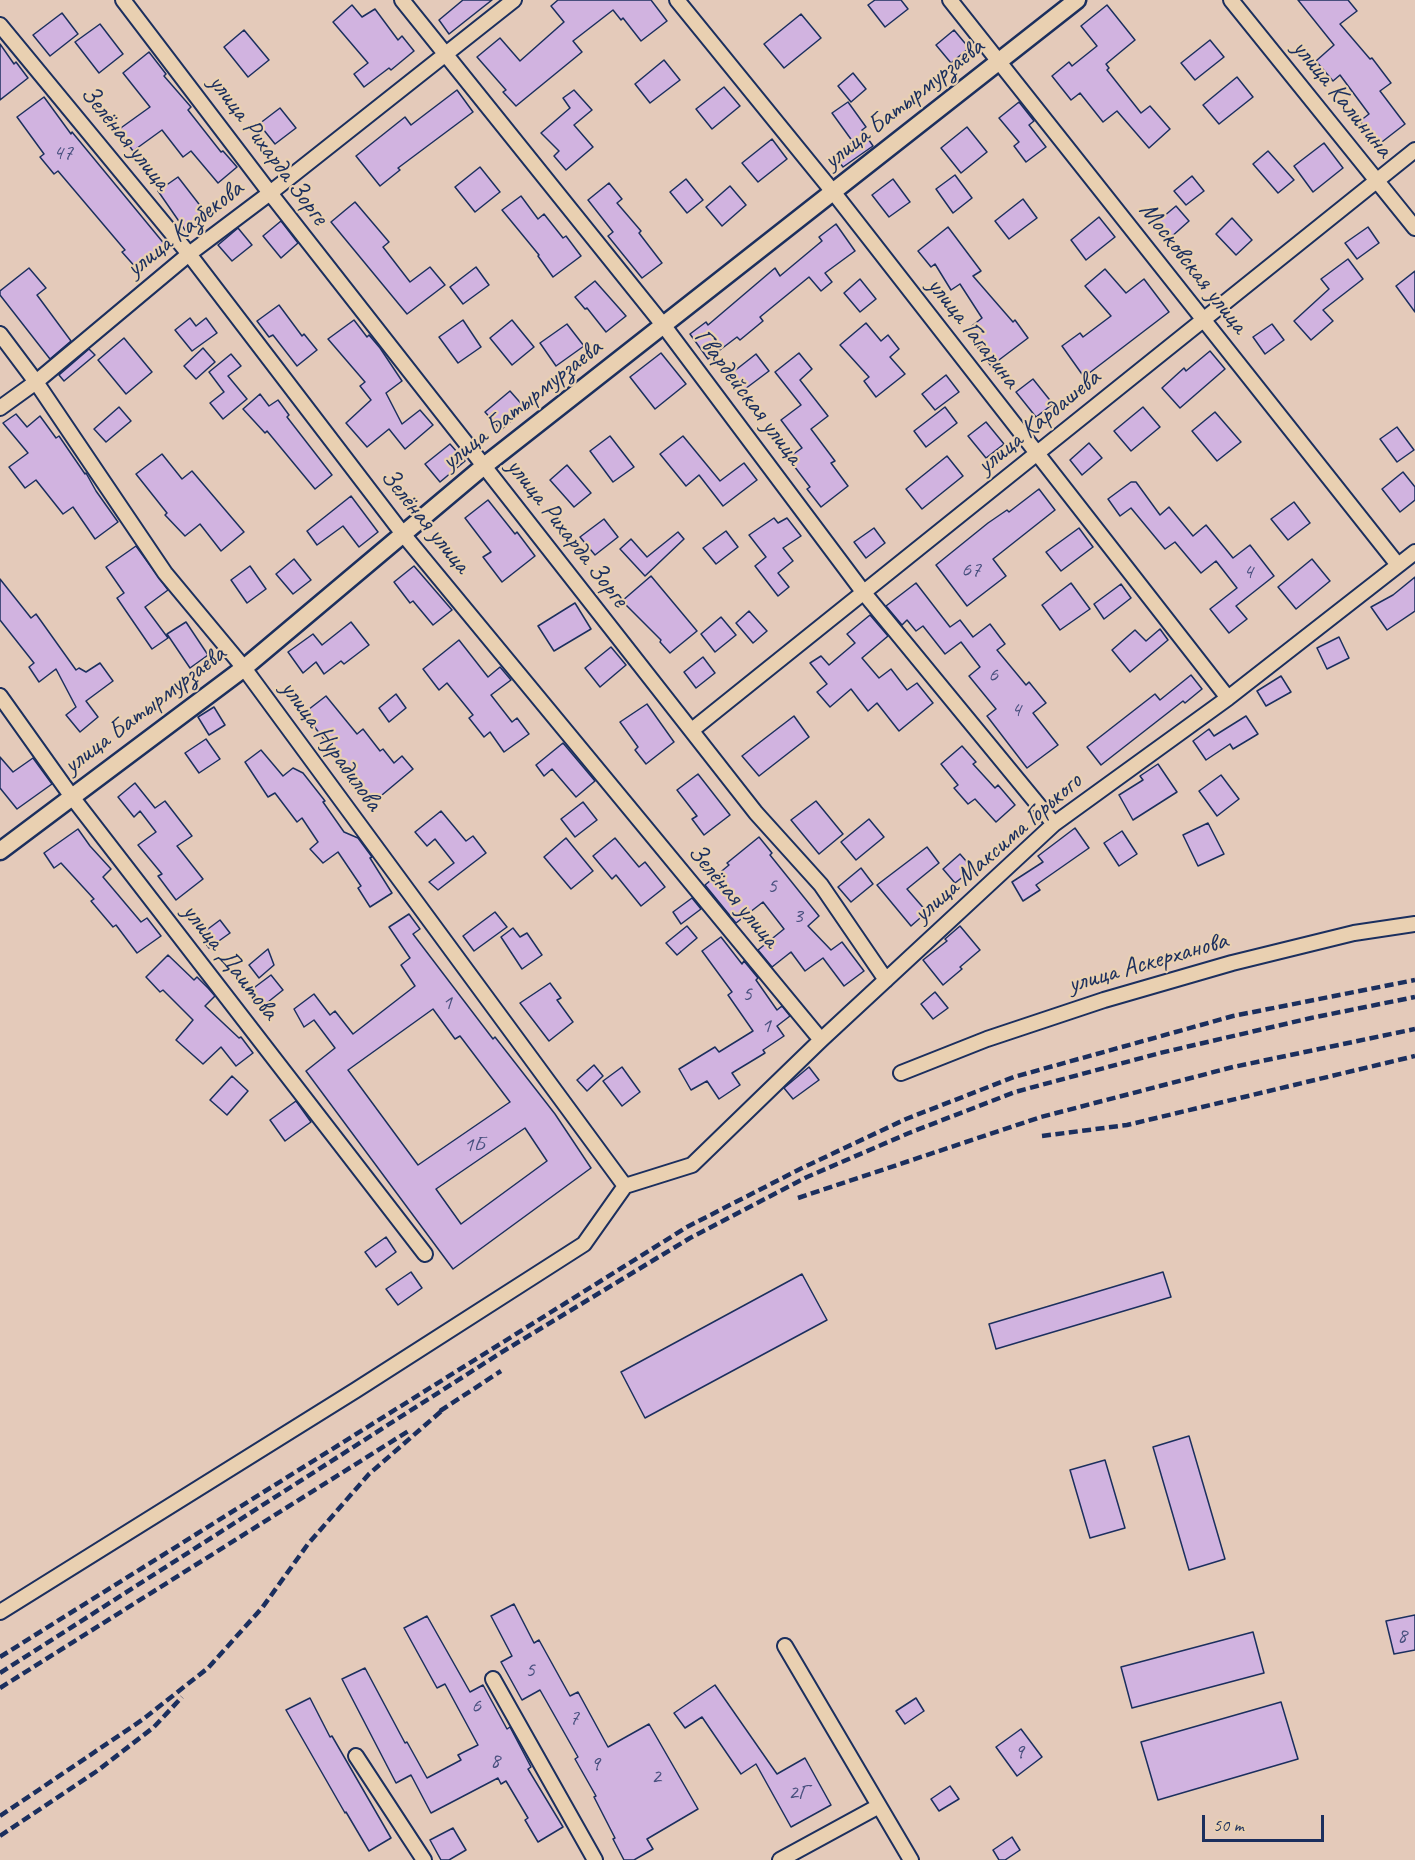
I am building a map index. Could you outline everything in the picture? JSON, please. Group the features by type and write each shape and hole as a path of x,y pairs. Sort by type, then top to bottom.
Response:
{"street":[{"name":"улица Рихарда Зорге","path":"123,0 270,193 756,813 821,885 886,980"},
{"name":"Гвардейская улица","path":"402,0 664,326 864,593 1054,825"},
{"name":"улица Казбекова","path":"0,408 36,382 189,254 270,193 514,0"},
{"name":"улица Гагарина","path":"677,0 834,193 1228,698"},
{"name":"Московская улица","path":"950,0 1398,565"},
{"name":"улица Батырмурзаева","path":"0,851 244,668 484,466 1077,0"},
{"name":"улица Калинина","path":"1231,0 1415,228"},
{"name":"Зелёная улица","path":"0,25 189,254 403,534 821,1040"},
{"name":"улица Кардашева","path":"692,730 1415,150"},
{"name":"улица Нурадилова","path":"0,334 36,382 165,573 244,668 625,1186"},
{"name":"улица Максима Горького","path":"625,1186 692,1165 821,1040 1054,825 1228,698 1415,552"},
{"name":"улица Даитова","path":"0,696 72,797 425,1254"},
{"name":"улица Аскерханова","path":"901,1073 987,1039 1104,1000 1298,946 1354,933 1415,924"},
{"path":"0,1612 584,1244 625,1186"},
{"path":"785,1646 911,1860"},
{"path":"493,1679 595,1860"},
{"path":"356,1756 424,1860"},
{"path":"780,1860 879,1806"}],"building":[{"path":"463,0 492,0 449,34 439,20"},
{"path":"558,0 651,0 667,21 641,41 623,18 621,20 613,10 573,41 582,52 516,106 503,92 506,90 477,57 500,38 520,61 564,22 551,6"},
{"path":"875,0 901,0 908,9 885,27 868,5"},
{"path":"1298,0 1348,0 1357,11 1340,24 1370,59 1372,58 1391,83 1380,91 1405,124 1378,145 1360,121 1369,114 1340,75 1333,81 1316,61 1334,45"},
{"path":"352,5 362,17 375,9 398,40 402,36 414,51 391,70 389,68 364,87 354,74 368,63 333,22"},
{"path":"1107,5 1135,40 1106,64 1109,68 1107,70 1141,113 1150,106 1170,129 1149,148 1117,111 1103,122 1080,93 1071,100 1052,76 1069,62 1072,66 1097,46 1081,26"},
{"path":"62,13 78,34 50,56 33,35"},
{"path":"801,14 821,38 784,68 764,44"},
{"path":"100,24 123,54 99,73 75,42"},
{"path":"244,30 269,60 248,77 224,47"},
{"path":"954,30 969,48 951,63 936,45"},
{"path":"1210,40 1224,57 1195,80 1181,63"},
{"path":"0,44 14,64 16,62 28,78 0,100"},
{"path":"149,52 166,74 164,76 191,107 188,110 221,152 223,151 237,167 218,183 191,151 183,157 162,130 133,151 118,130 150,107 123,73"},
{"path":"664,60 680,80 650,103 635,84"},
{"path":"853,73 866,89 851,102 838,86"},
{"path":"1237,77 1253,97 1219,124 1203,105"},
{"path":"724,87 740,106 712,129 696,109"},
{"path":"457,90 473,112 398,168 400,170 380,186 356,156 405,117 411,125"},
{"path":"574,90 592,110 574,125 593,147 566,170 554,156 559,151 541,133 570,108 563,98"},
{"path":"44,97 71,134 72,132 166,246 138,270 122,252 125,250 58,171 54,174 40,157 44,154 17,117"},
{"path":"848,102 866,127 862,130 873,146 843,167 834,155 853,142 832,113"},
{"path":"1019,102 1034,121 1029,125 1046,147 1026,162 1014,146 1019,142 999,118"},
{"path":"280,108 296,128 275,144 259,124"},
{"path":"967,127 987,152 961,173 941,148"},
{"path":"772,139 787,159 758,182 742,163"},
{"path":"1324,143 1343,168 1313,192 1294,166"},
{"path":"1268,151 1294,180 1278,193 1253,164"},
{"path":"480,167 500,192 475,212 455,187"},
{"path":"955,175 972,198 953,213 936,189"},
{"path":"1192,176 1204,191 1186,205 1174,191"},
{"path":"178,177 209,217 190,230 185,230 158,191"},
{"path":"686,179 703,200 687,213 670,192"},
{"path":"893,179 910,202 889,217 872,195"},
{"path":"609,183 622,199 617,203 641,231 639,233 662,263 642,278 608,236 613,232 588,200"},
{"path":"730,186 746,205 722,226 706,207"},
{"path":"521,196 538,219 544,214 563,238 566,236 581,256 553,277 539,255 502,210"},
{"path":"1023,199 1037,218 1009,239 995,221"},
{"path":"355,202 389,242 383,247 410,282 430,267 445,285 407,314 331,222"},
{"path":"1176,206 1189,221 1170,238 1157,222"},
{"path":"1099,217 1115,237 1086,260 1071,240"},
{"path":"1232,218 1252,240 1236,255 1216,234"},
{"path":"281,221 298,243 281,258 263,236"},
{"path":"836,224 855,251 825,273 832,282 821,291 809,277 760,317 763,321 740,340 737,337 708,359 690,334 706,322 708,325 775,268 780,276 822,241 819,237"},
{"path":"948,227 981,271 973,276 1013,322 1015,320 1028,338 991,366 978,348 982,344 968,329 982,318 960,284 951,290 935,264 931,267 918,251"},
{"path":"1368,227 1379,243 1357,259 1345,243"},
{"path":"238,228 252,245 232,261 218,245"},
{"path":"1348,259 1363,279 1323,310 1333,321 1311,340 1294,321 1329,289 1321,279"},
{"path":"476,267 489,285 463,304 450,287"},
{"path":"29,268 46,288 37,295 71,341 50,359 0,295 0,291"},
{"path":"1105,269 1126,293 1144,279 1169,312 1084,377 1062,346 1080,333 1083,337 1111,316 1085,286"},
{"path":"1415,271 1415,312 1396,286"},
{"path":"860,279 876,299 860,312 844,293"},
{"path":"595,281 626,316 606,332 575,297"},
{"path":"279,305 302,336 304,334 317,350 297,366 273,335 269,337 257,321"},
{"path":"190,318 196,326 206,318 217,333 192,351 175,330"},
{"path":"354,320 367,337 369,335 380,348 402,381 386,393 402,424 420,410 433,425 405,449 389,429 367,447 346,423 371,400 360,386 365,382 328,339"},
{"path":"463,320 481,347 458,363 439,337"},
{"path":"512,320 534,347 512,365 490,338"},
{"path":"866,323 881,341 888,335 899,349 890,357 905,374 876,397 864,381 869,377 840,345"},
{"path":"567,324 584,346 556,366 540,343"},
{"path":"1272,324 1284,340 1265,354 1253,337"},
{"path":"124,338 152,372 126,394 98,360"},
{"path":"203,348 215,362 196,379 184,366"},
{"path":"89,349 95,355 64,381 59,375"},
{"path":"1210,351 1225,369 1180,408 1162,388 1184,368 1186,371"},
{"path":"661,353 686,384 655,409 630,377"},
{"path":"799,353 812,369 800,380 828,416 811,429 835,461 831,463 848,486 821,507 807,489 810,487 788,458 802,448 781,420 801,405 775,372"},
{"path":"231,354 241,366 228,376 247,399 223,419 210,403 224,392 209,372"},
{"path":"756,354 769,371 741,392 728,376"},
{"path":"946,375 959,392 935,410 922,394"},
{"path":"1033,379 1053,404 1036,417 1016,392"},
{"path":"510,391 525,408 501,430 485,412"},
{"path":"260,394 269,406 278,400 289,415 287,417 332,475 315,489 267,431 265,433 243,409"},
{"path":"119,407 131,421 106,442 94,429"},
{"path":"945,407 957,423 926,447 914,431"},
{"path":"1143,407 1160,427 1131,451 1114,431"},
{"path":"1215,412 1241,442 1217,461 1192,431"},
{"path":"16,414 27,427 40,416 56,438 59,436 118,522 95,539 73,507 63,514 36,480 25,488 9,467 28,453 3,423"},
{"path":"986,422 1004,444 986,458 968,436"},
{"path":"1397,427 1414,450 1397,462 1380,439"},
{"path":"610,436 634,467 613,482 590,451"},
{"path":"683,436 720,481 744,463 757,480 723,506 699,475 686,486 660,454"},
{"path":"1089,443 1102,458 1082,475 1070,460"},
{"path":"450,444 465,461 440,482 425,464"},
{"path":"162,454 182,479 192,471 244,532 221,551 200,524 185,536 165,515 167,513 136,474"},
{"path":"947,456 963,476 922,509 906,489"},
{"path":"567,465 591,493 574,507 550,480"},
{"path":"1403,472 1415,487 1415,500 1400,512 1382,489"},
{"path":"1131,482 1136,482 1160,515 1169,507 1193,536 1206,525 1233,558 1250,545 1274,576 1236,606 1247,619 1229,633 1210,609 1237,588 1216,561 1201,573 1175,542 1165,549 1131,508 1120,516 1108,499"},
{"path":"1039,489 1055,510 993,559 1006,576 967,606 936,565 988,523 1007,510 1009,512"},
{"path":"351,496 378,532 359,547 343,526 317,545 307,531"},
{"path":"488,500 535,556 502,582 483,557 491,552 465,518"},
{"path":"1294,502 1310,523 1288,540 1271,519"},
{"path":"774,518 778,523 787,518 801,536 783,548 793,561 778,573 789,587 778,596 755,566 766,557 749,535"},
{"path":"604,519 618,537 595,555 580,537"},
{"path":"874,528 885,543 866,558 854,542"},
{"path":"1079,528 1093,547 1061,571 1046,552"},
{"path":"726,531 738,547 716,564 703,548"},
{"path":"678,532 684,539 645,576 620,549 631,539 647,557"},
{"path":"136,546 168,590 145,607 168,638 152,649 117,598 124,593 106,567"},
{"path":"294,559 311,580 293,594 276,574"},
{"path":"1312,559 1330,581 1296,609 1278,587"},
{"path":"250,566 266,589 247,603 231,580"},
{"path":"414,566 452,610 433,625 413,601 410,603 394,582"},
{"path":"651,576 697,631 670,653 660,642 661,640 622,601"},
{"path":"1415,577 1415,611 1387,630 1371,607 1393,595"},
{"path":"0,579 31,618 36,614 76,670 79,668 86,672 100,663 113,681 86,701 98,717 80,732 66,715 76,707 56,669 39,682 29,667 34,663 0,620"},
{"path":"916,583 950,627 960,620 973,637 990,624 1005,644 997,650 1026,685 1029,682 1046,703 1033,713 1058,745 1027,768 987,716 996,709 969,676 980,667 961,642 945,654 923,626 916,631 907,620 902,625 886,606"},
{"path":"1071,583 1090,609 1060,630 1042,605"},
{"path":"1121,584 1131,598 1104,619 1094,604"},
{"path":"575,603 591,629 554,651 538,626"},
{"path":"749,611 767,631 753,643 736,623"},
{"path":"870,615 888,636 862,658 879,678 891,669 907,690 917,683 933,703 899,731 877,703 868,711 851,689 830,707 817,692 827,684 810,663 821,656 829,665 855,643 847,634"},
{"path":"721,617 736,635 715,652 701,634"},
{"path":"186,622 208,655 190,668 167,634"},
{"path":"351,622 369,645 344,664 341,661 324,674 316,662 303,673 288,652 313,634 322,645"},
{"path":"1160,629 1168,640 1130,672 1112,650 1135,630 1146,641"},
{"path":"1339,637 1349,658 1327,669 1317,648"},
{"path":"459,640 488,677 500,667 511,680 491,695 512,722 517,718 529,734 504,752 490,732 484,737 469,718 473,715 447,683 439,690 423,669"},
{"path":"611,647 626,665 600,687 585,668"},
{"path":"703,657 715,673 696,688 684,672"},
{"path":"1191,675 1202,689 1185,703 1183,701 1101,765 1087,747 1155,694 1160,700"},
{"path":"1281,676 1291,692 1266,706 1257,691"},
{"path":"396,694 406,708 389,722 379,708"},
{"path":"326,696 357,734 363,729 380,751 383,749 394,763 402,756 413,769 376,800 357,783 304,713"},
{"path":"647,704 674,742 646,764 635,750 638,747 620,722"},
{"path":"214,707 225,725 209,735 198,717"},
{"path":"794,716 809,737 759,776 742,756"},
{"path":"1246,716 1258,734 1233,749 1230,744 1206,760 1193,741 1209,729 1214,736"},
{"path":"206,739 220,759 199,773 185,753"},
{"path":"563,743 595,781 576,797 552,769 544,776 536,765"},
{"path":"962,746 976,762 973,764 995,788 998,785 1015,805 996,822 975,799 968,804 954,788 958,785 941,764"},
{"path":"261,750 283,776 293,768 303,773 325,801 323,802 344,832 358,838 372,857 370,858 392,893 370,907 358,888 361,886 338,852 323,863 310,849 318,842 302,818 297,822 275,793 268,797 245,762"},
{"path":"0,757 13,772 33,758 52,784 17,809 0,788"},
{"path":"1158,764 1177,792 1133,820 1119,795 1143,780 1140,776"},
{"path":"698,774 730,815 704,835 692,819 697,816 677,790"},
{"path":"1221,775 1239,799 1217,816 1199,791"},
{"path":"135,783 155,808 165,801 192,836 177,846 203,879 176,900 158,876 162,874 138,845 156,832 140,811 134,817 118,797"},
{"path":"816,801 843,834 819,854 791,820"},
{"path":"583,802 597,820 575,837 561,819"},
{"path":"441,811 466,841 473,836 486,853 438,890 429,882 454,863 435,839 427,846 415,832"},
{"path":"869,819 884,837 856,860 841,842"},
{"path":"1208,823 1224,854 1198,866 1183,835"},
{"path":"1075,828 1089,848 1036,885 1040,890 1023,901 1012,882 1043,862 1038,856"},
{"path":"78,829 111,869 103,877 141,922 147,918 161,936 137,953 116,925 113,927 91,901 94,899 61,863 54,868 44,853"},
{"path":"1122,831 1137,854 1119,866 1104,843"},
{"path":"759,837 772,853 770,855 819,916 808,926 831,950 842,942 864,971 844,986 823,958 805,971 791,952 772,967 758,950 784,929 763,902 736,923 705,885 729,865 727,863"},
{"path":"566,838 593,871 571,889 544,857"},
{"path":"615,838 639,867 645,862 665,887 641,906 616,875 612,879 593,856"},
{"path":"927,847 939,863 907,889 927,912 911,926 877,885"},
{"path":"960,854 973,869 955,883 943,869"},
{"path":"861,868 873,884 851,902 838,887"},
{"path":"692,898 701,909 681,924 673,912"},
{"path":"495,912 507,927 474,951 463,936"},
{"path":"409,914 420,929 413,934 493,1039 495,1037 555,1114 591,1168 453,1269 306,1071 335,1048 314,1020 304,1027 294,1009 314,994 330,1015 335,1011 353,1034 415,986 401,965 410,958 389,927","holes":["433,1009 455,1039 460,1036 510,1102 418,1165 348,1070","525,1128 547,1161 461,1224 436,1189"]},
{"path":"220,920 230,933 209,948 200,935"},
{"path":"687,926 697,938 677,955 666,943"},
{"path":"960,926 980,950 943,985 923,960 947,941 945,939"},
{"path":"513,928 520,937 527,933 542,955 522,969 501,937"},
{"path":"721,937 742,964 744,961 758,978 756,980 777,1010 782,1006 790,1016 777,1026 784,1036 763,1050 765,1053 732,1073 740,1085 719,1099 707,1081 691,1090 679,1069 715,1047 719,1052 753,1031 728,995 732,992 702,951"},
{"path":"268,949 274,965 259,978 249,965"},
{"path":"168,955 194,980 197,977 215,996 205,1006 239,1038 241,1037 253,1053 236,1066 221,1047 203,1064 176,1040 193,1020 163,990 160,992 146,977"},
{"path":"271,975 283,990 263,1006 251,990"},
{"path":"550,983 561,998 557,1000 573,1022 549,1041 520,1003"},
{"path":"935,992 948,1008 933,1019 921,1004"},
{"path":"594,1065 603,1076 587,1091 577,1080"},
{"path":"622,1067 640,1092 622,1106 603,1081"},
{"path":"809,1067 819,1080 793,1099 784,1088"},
{"path":"232,1076 248,1091 227,1115 210,1100"},
{"path":"296,1101 311,1122 285,1141 270,1120"},
{"path":"386,1237 396,1252 376,1267 365,1252"},
{"path":"411,1272 422,1288 398,1305 386,1289"},
{"path":"1163,1272 1171,1297 996,1349 989,1324"},
{"path":"802,1274 827,1320 645,1418 621,1372"},
{"path":"1189,1436 1225,1559 1189,1570 1153,1447"},
{"path":"1105,1460 1125,1528 1090,1538 1070,1470"},
{"path":"514,1604 534,1643 539,1640 570,1696 578,1692 608,1747 649,1724 698,1809 647,1839 653,1849 634,1860 624,1860 594,1797 596,1796 575,1759 578,1757 540,1690 522,1700 501,1662 512,1656 491,1616"},
{"path":"1415,1615 1415,1650 1394,1654 1386,1621"},
{"path":"427,1616 470,1692 483,1685 507,1729 510,1727 531,1767 528,1769 563,1827 538,1842 525,1820 528,1818 506,1781 501,1784 498,1778 431,1813 411,1775 396,1783 342,1679 365,1668 405,1743 407,1742 427,1778 461,1760 458,1755 478,1745 445,1684 437,1688 404,1628"},
{"path":"1253,1632 1264,1673 1132,1708 1121,1667"},
{"path":"715,1685 777,1774 805,1758 831,1805 791,1827 756,1764 741,1774 702,1717 685,1728 674,1713"},
{"path":"310,1698 330,1737 332,1736 391,1838 369,1851 286,1710"},
{"path":"916,1698 924,1711 905,1724 896,1711"},
{"path":"1281,1702 1298,1759 1158,1800 1141,1742"},
{"path":"1021,1729 1042,1757 1017,1776 996,1747"},
{"path":"950,1786 959,1799 939,1811 931,1799"},
{"path":"453,1828 466,1850 449,1860 441,1860 430,1840"},
{"path":"1012,1837 1020,1850 1005,1860 999,1860 993,1850"}],"railway":[{"path":"0,1657 687,1227 802,1168 906,1119 1014,1077 1233,1016 1415,980"},
{"path":"0,1673 502,1352 690,1238 807,1177 909,1133 1015,1092 1160,1053 1415,997"},
{"path":"798,1198 1041,1117 1233,1067 1415,1029"},
{"path":"1042,1136 1127,1125 1415,1056"},
{"path":"440,1411 501,1371"},
{"path":"0,1816 142,1720 208,1668 262,1608 308,1544 369,1474 446,1407"},
{"path":"0,1688 410,1430"},
{"path":"0,1836 97,1771 154,1727 182,1697"}]}
